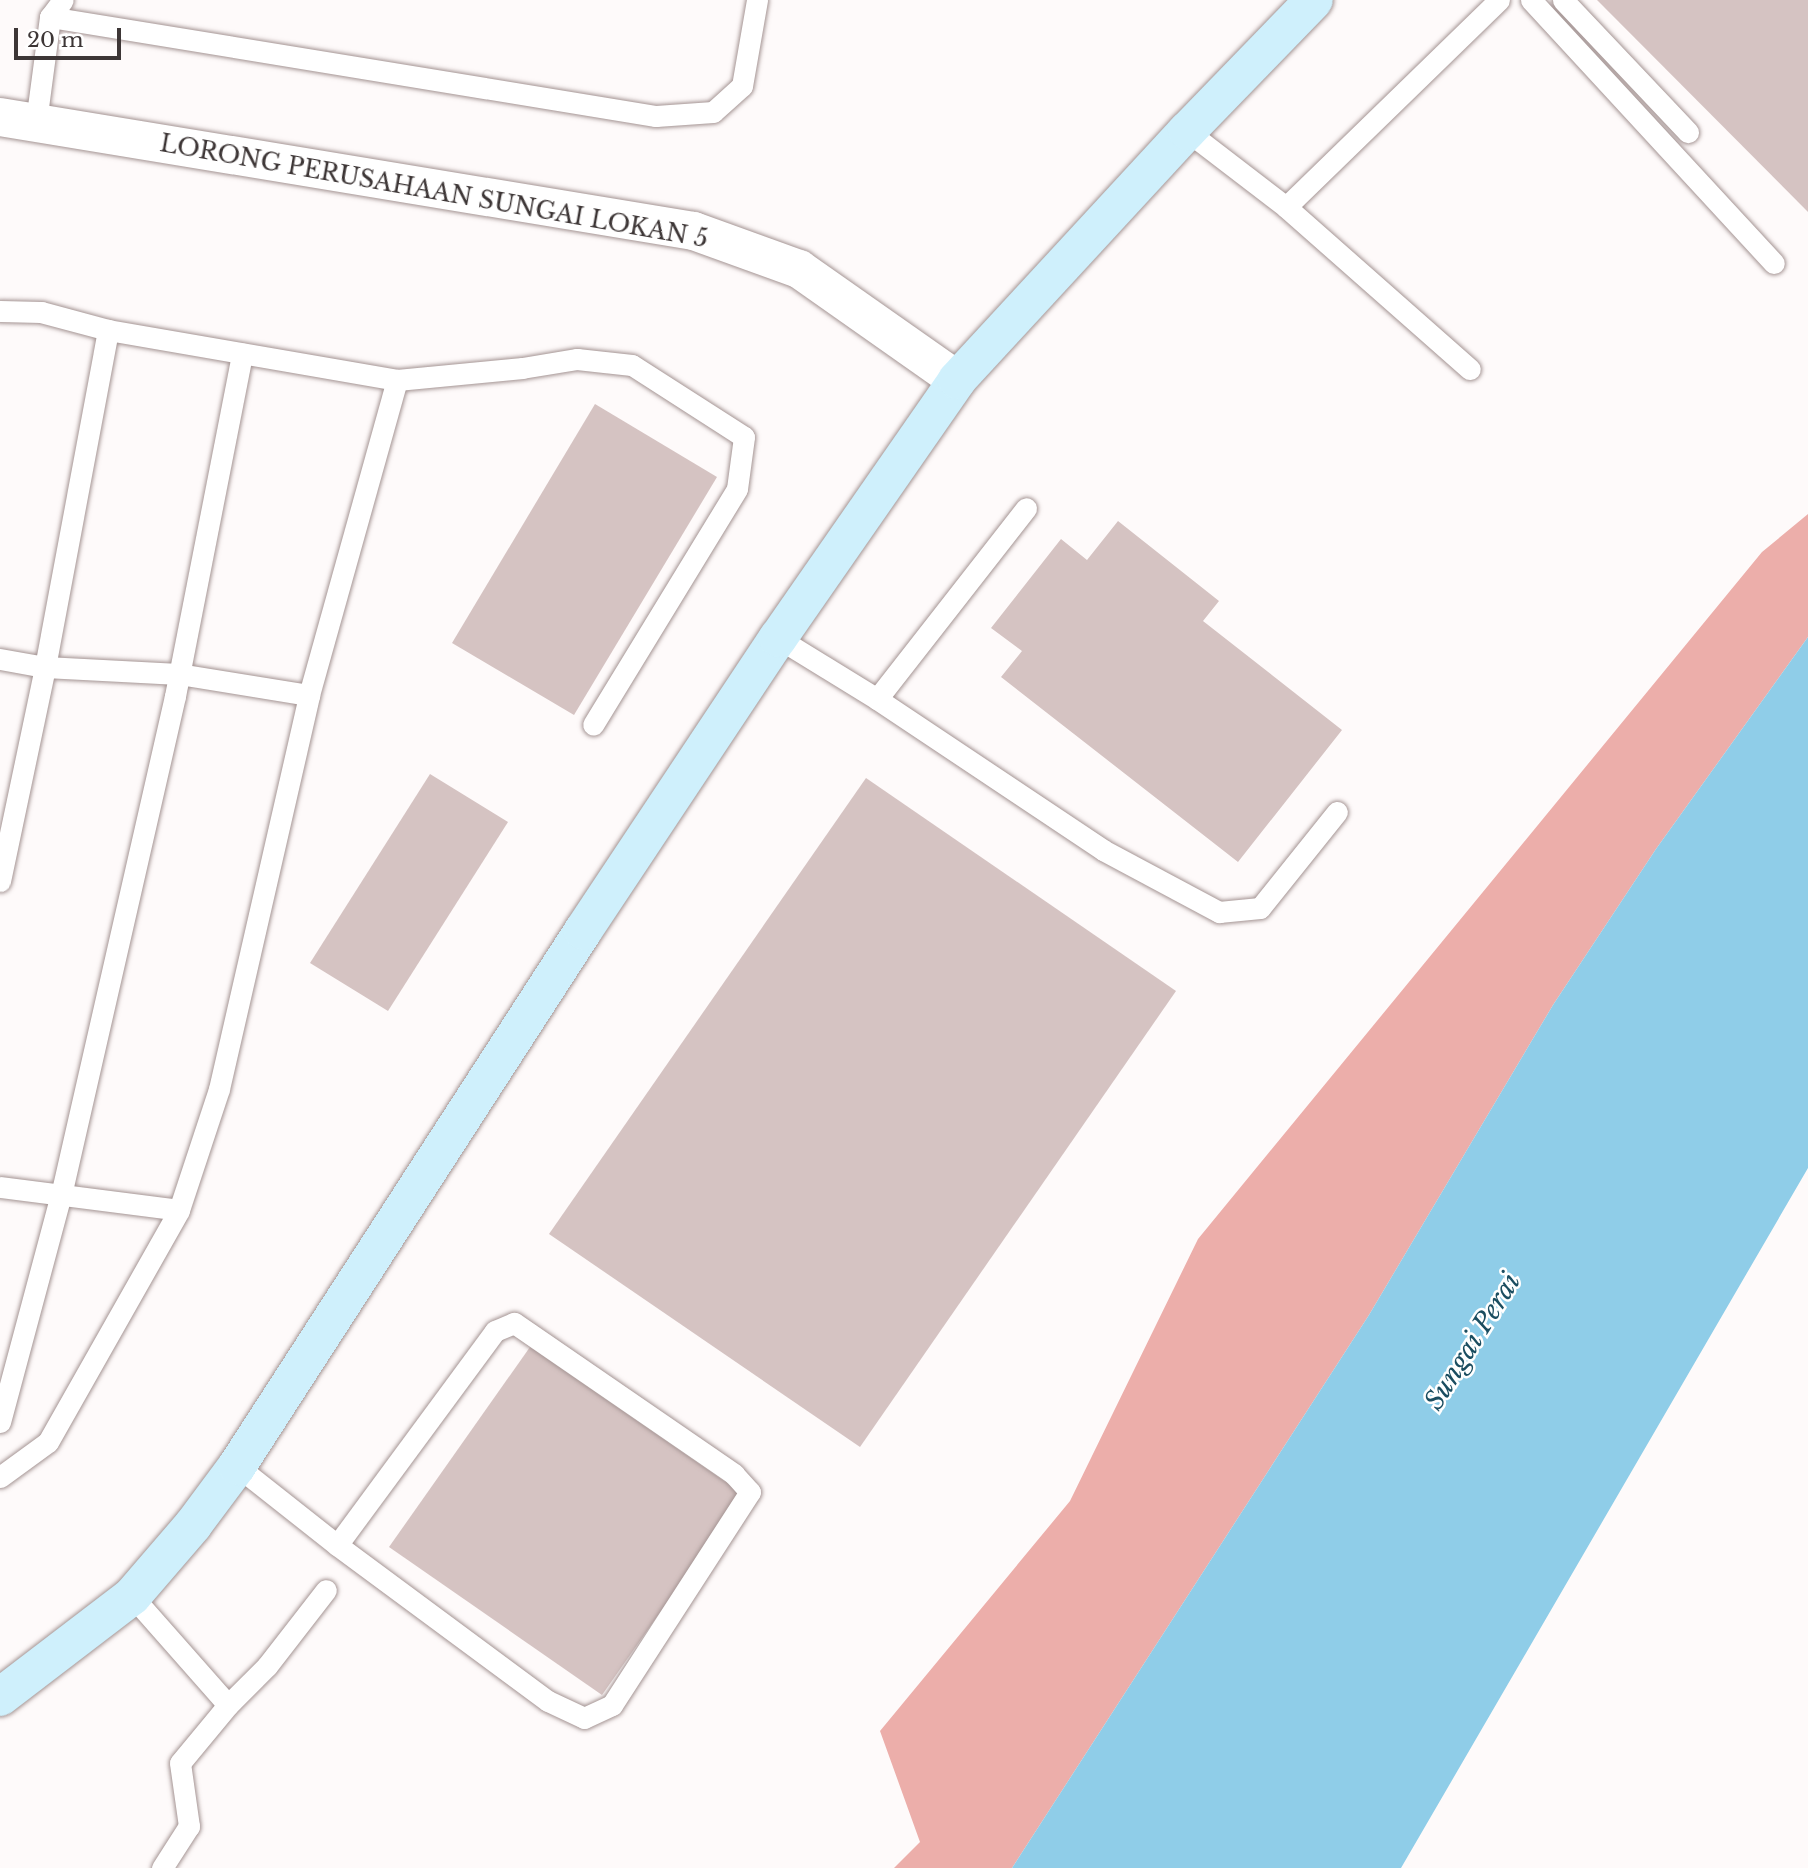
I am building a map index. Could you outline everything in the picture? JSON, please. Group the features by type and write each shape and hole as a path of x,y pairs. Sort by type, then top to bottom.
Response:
{"main road":[{"path":"0,1697 132,1596 193,1525 237,1466 583,931 778,638 957,380 1187,131 1314,0"}],"street":[{"name":"LORONG PERUSAHAAN SUNGAI LOKAN 5","path":"18,119 694,231 799,269 957,380"}],"lane":[{"path":"18,119 56,8 656,116 713,113 742,86 757,0"},
{"path":"1286,207 1499,0"},
{"path":"1531,0 1774,263"},
{"path":"1563,0 1688,132"},
{"path":"1187,131 1286,207 1470,369"},
{"path":"0,311 41,312 108,330 397,380 522,368 577,359 632,365 744,437 737,489 593,725"},
{"path":"0,881 45,667 108,330"},
{"path":"0,1422 61,1195 179,674 242,354"},
{"path":"0,1477 48,1442 179,1210 219,1089 309,695 397,380"},
{"path":"877,699 1027,508"},
{"path":"778,638 877,699 1103,850 1219,912 1260,908 1337,812"},
{"path":"0,659 45,667 179,674 309,695"},
{"path":"0,1187 179,1210"},
{"path":"237,1466 337,1545 548,1701 584,1718 612,1705 750,1492 734,1474 514,1323 495,1331 337,1545"},
{"path":"162,1868 189,1826 180,1763 228,1705 267,1666 327,1590"},
{"path":"132,1596 228,1705"}],"shaded area":[{"path":"1808,514 1808,637 1656,849 1553,1005 1369,1315 1012,1868 894,1868 920,1842 880,1731 1070,1501 1198,1239 1762,552"}],"water":[{"name":"Sungai Perai","path":"1808,637 1808,1168 1401,1868 1012,1868 1369,1315 1553,1005 1656,849"}],"building":[{"path":"1597,0 1808,0 1808,212"},
{"path":"595,404 717,477 574,715 452,643"},
{"path":"1118,521 1219,601 1203,621 1342,730 1238,862 1001,677 1022,651 991,628 1061,539 1087,560"},
{"path":"430,774 508,822 388,1011 310,963"},
{"path":"866,778 1176,991 860,1447 549,1234"},
{"path":"530,1347 743,1494 602,1695 389,1547"}]}
